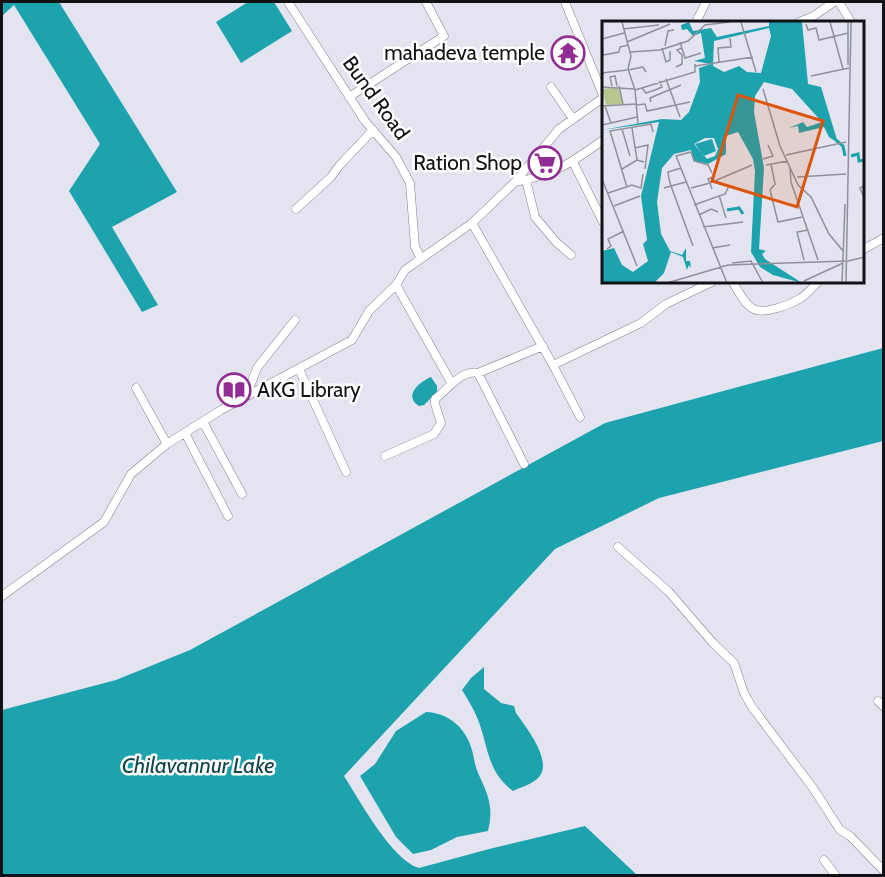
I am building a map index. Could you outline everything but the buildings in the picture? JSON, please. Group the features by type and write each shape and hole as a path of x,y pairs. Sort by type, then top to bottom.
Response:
{"street":[{"name":"Bund Road","path":"288,2 349,96 396,157 410,183 415,247 422,258"},
{"path":"349,96 444,36 426,2"},
{"path":"565,2 602,94"},
{"path":"696,21 706,2"},
{"path":"802,21 812,17 834,2"},
{"path":"839,2 850,21"},
{"path":"551,87 573,119"},
{"path":"2,596 12,591 104,522 131,474 167,444 246,397 352,340 369,311 396,285 405,270 472,223 515,182 550,139 602,97"},
{"path":"296,209 331,177 373,130"},
{"path":"515,182 550,173 573,162 602,141"},
{"path":"573,162 602,220"},
{"path":"526,180 535,217 556,242 571,255"},
{"path":"472,223 554,365 580,417"},
{"path":"864,249 884,238"},
{"path":"554,365 641,323 666,304 708,284"},
{"path":"734,284 744,300 759,311 795,301 803,297 816,284"},
{"path":"396,285 452,384"},
{"path":"246,397 257,368 295,320"},
{"path":"385,456 434,434 438,430 441,423 435,399 456,379 472,372 478,373 543,346"},
{"path":"299,369 346,472"},
{"path":"478,373 524,464"},
{"path":"136,388 167,444"},
{"path":"203,422 242,494"},
{"path":"185,433 228,516"},
{"path":"618,547 669,592 713,643 734,663 744,693 769,732 793,759 840,830 850,836 884,871"},
{"path":"824,860 836,876"}],"water":[{"path":"2,2 59,2 177,192 112,227 158,305 142,312 69,191 100,144 14,5 2,16"},
{"path":"248,2 274,2 292,31 241,63 216,22"},
{"name":"Chilavannur Lake","path":"883,348 883,441 659,498 555,549 344,776 388,842 398,854 419,868 585,826 637,875 2,875 2,710 116,680 190,650 605,423"},
{"path":"431,377 437,386 437,392 424,405 419,406 412,398 414,390"},
{"path":"484,667 484,689 501,703 514,706 541,753 543,762 539,777 513,791 504,783 492,765 476,715 462,690"},
{"path":"426,712 449,719 466,735 489,801 490,822 488,831 457,837 431,850 413,854 396,837 360,776 375,764 396,731"}],"place":[{"name":"mahadeva temple","path":"568,53"},
{"name":"Ration Shop","path":"545,163"},
{"name":"AKG Library","path":"234,390"}]}
